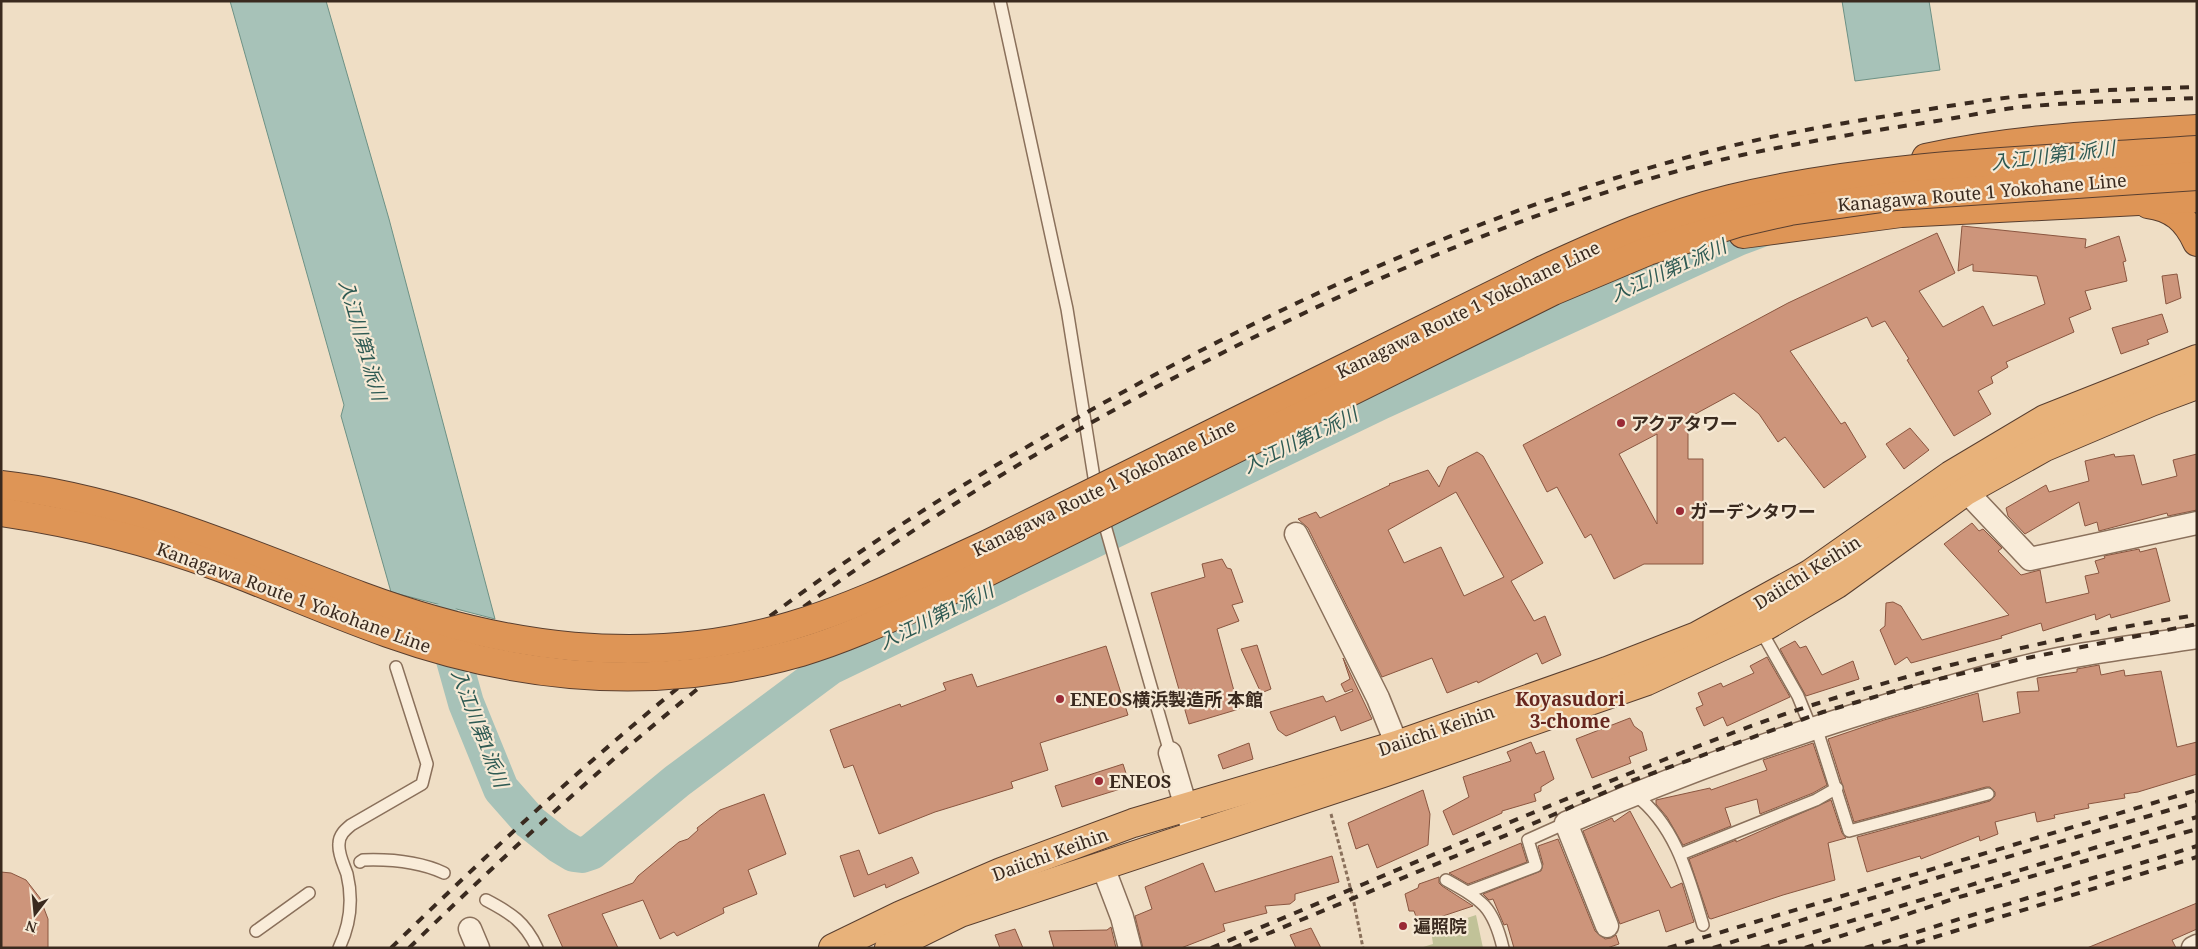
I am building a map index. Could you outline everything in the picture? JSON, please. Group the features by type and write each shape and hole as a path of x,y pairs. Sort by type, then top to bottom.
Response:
{"highway":[{"path":"1839,177 1935,156 2020,142 2197,129"},
{"name":"Kanagawa Route 1 Yokohane Line","path":"1,485 95,502 178,527 372,600 448,625 483,633 560,646 601,649 682,648 720,643 790,626 828,614 921,575 986,545 1543,270 1598,245 1682,213 1719,202 1839,177 1947,165 2197,150"},
{"name":"Kanagawa Route 1 Yokohane Line","path":"1,512 82,527 175,553 219,567 390,634 457,655 488,662 525,670 604,677 681,675 723,670 761,663 834,641 937,597 1553,292 1648,251 1741,222 1841,203 1896,196 2197,176"},
{"path":"1599,271 1650,255 1738,234 1845,218 1901,213 2197,198"},
{"path":"2134,202 2170,210 2182,218 2197,242"},
{"name":"Daiichi Keihin","path":"833,948 901,915 1001,872 1133,824 1397,745 1607,671 1697,636 1810,574 1950,475 2045,419 2197,358"},
{"name":"Daiichi Keihin","path":"889,948 960,913 1374,776 1647,681 1760,629 1837,584 1966,491 2045,447 2151,402 2197,385"}],"street":[{"path":"1966,491 2030,559 2197,523"},
{"path":"1296,534 1378,698 1397,745"},
{"path":"1607,926 1566,823 1634,794 1813,727 1985,677 2059,659 2197,638"},
{"path":"1170,753 1195,835"},
{"path":"1103,867 1122,917 1130,948"},
{"path":"2192,948 2197,946"}],"lane":[{"path":"1000,1 1067,309 1092,474 1107,538 1170,753"},
{"path":"1760,629 1798,696 1813,727 1837,788 1849,830 1988,794"},
{"path":"339,948 349,916 350,897 349,883 340,852 339,842 343,832 351,825 422,784 427,764 396,667"},
{"path":"1681,854 1816,800 1837,788"},
{"path":"1634,794 1652,809 1681,854 1703,926"},
{"path":"1468,892 1536,866 1528,840 1566,823"},
{"path":"360,862 363,860 392,860 428,865 444,873"},
{"path":"1446,880 1468,892 1492,914 1503,948"},
{"path":"256,931 309,893"},
{"path":"486,900 518,919 531,935 537,948"}],"path":[{"path":"1330,813 1353,898 1363,948"}],"green space":[{"path":"1476,915 1483,948 1420,948 1433,944 1431,930"}],"water":[{"path":"230,1 326,1 389,219 495,619 391,592 341,416 344,405"},
{"path":"1842,1 1929,1 1940,70 1855,81"}],"building":[{"path":"1962,226 2086,239 2085,248 2119,236 2126,261 2123,262 2127,281 2085,291 2091,309 2069,318 2074,332 2006,362 2008,367 1991,377 1993,383 1978,391 1991,414 1954,436 1885,321 1872,327 1867,317 1790,351 1841,424 1845,422 1866,457 1824,488 1785,437 1778,442 1759,414 1734,393 1688,418 1688,459 1703,459 1703,564 1644,564 1614,579 1591,534 1585,538 1557,487 1547,492 1523,445 1788,303 1937,233 1955,273 1919,291 1943,327 1983,306 1993,326 2045,304 2037,276 1973,271 1973,264 1958,271","holes":["1657,434 1657,524 1619,454"]},
{"path":"2177,274 2181,298 2166,304 2162,276"},
{"path":"2162,314 2168,332 2147,340 2149,344 2121,354 2112,328"},
{"path":"1910,428 1929,450 1904,469 1886,444"},
{"path":"1477,452 1483,456 1543,563 1511,581 1534,621 1545,616 1561,655 1542,664 1537,653 1478,683 1477,681 1447,693 1432,658 1382,677 1308,528 1298,519 1316,512 1320,518 1389,484 1428,470 1439,487 1448,467","holes":["1456,492 1504,577 1464,596 1441,547 1404,563 1388,530"]},
{"path":"2114,454 2115,457 2134,455 2142,485 2177,476 2173,460 2197,454 2197,510 2168,516 2167,513 2099,531 2097,522 2085,526 2079,502 2025,534 2008,516 2006,508 2046,485 2049,492 2089,481 2085,461"},
{"path":"1972,523 1979,531 1983,529 2002,548 1998,551 2021,575 2040,570 2046,603 2089,593 2085,576 2099,573 2095,561 2105,558 2104,556 2139,549 2140,552 2156,548 2170,601 2111,618 2110,614 2096,620 2095,614 2043,631 2041,623 2001,636 2002,638 1911,663 1907,657 1895,665 1880,630 1885,626 1886,603 1893,602 1901,606 1922,640 2009,615 1944,544"},
{"path":"1222,559 1227,568 1231,569 1243,602 1232,605 1239,621 1217,629 1239,709 1189,724 1151,593 1205,577 1202,564"},
{"path":"1795,641 1800,648 1806,646 1822,675 1853,661 1859,679 1806,696 1780,649"},
{"path":"1257,645 1271,689 1261,693 1241,649"},
{"path":"1106,646 1128,715 1040,743 1048,770 1011,782 1013,788 935,812 879,834 853,765 844,768 830,730 900,704 901,707 946,690 943,683 972,674 977,687"},
{"path":"1767,657 1790,697 1727,726 1723,717 1704,726 1696,708 1703,705 1698,693 1721,683 1723,687 1754,673 1750,666"},
{"path":"1343,658 1372,719 1341,731 1335,716 1286,736 1278,730 1270,712 1323,696 1326,702 1353,691 1352,689 1345,692 1341,684 1350,679"},
{"path":"2099,665 2101,675 2124,670 2125,676 2161,671 2177,747 2197,742 2197,774 2138,792 2124,794 2125,798 2088,804 2089,808 2054,815 2055,818 2037,822 2035,812 1995,822 1998,834 1980,841 1979,836 1921,859 1920,856 1867,872 1857,837 1990,801 1995,796 1995,792 1990,787 1986,787 1854,822 1828,739 1884,720 1978,693 1983,722 2020,713 2017,692 2039,691 2037,678 2077,672 2077,669"},
{"path":"1630,718 1634,726 1642,732 1647,750 1629,757 1631,763 1592,778 1576,739"},
{"path":"1531,742 1536,754 1544,751 1554,779 1541,787 1541,791 1534,794 1536,801 1502,811 1502,813 1453,835 1443,811 1469,797 1463,777 1511,761 1507,752"},
{"path":"1249,743 1253,759 1223,769 1218,755"},
{"path":"1813,743 1827,785 1813,793 1760,814 1757,799 1725,808 1731,826 1683,845 1667,817 1656,804 1656,800 1710,788 1711,790 1767,770 1763,760"},
{"path":"1123,764 1130,786 1062,807 1055,786"},
{"path":"1423,790 1430,814 1428,845 1377,868 1368,844 1356,849 1348,823"},
{"path":"764,794 786,854 748,870 757,894 723,908 724,913 677,936 674,932 660,939 643,900 602,914 618,948 563,948 548,915 633,883 638,876 679,842 688,839 698,830 697,828 720,810"},
{"path":"1831,800 1842,833 1846,838 1828,843 1835,880 1711,919 1709,918 1689,859 1736,840 1736,842"},
{"path":"1630,811 1671,888 1682,883 1694,922 1666,932 1659,910 1620,924 1583,831 1612,818 1614,822"},
{"path":"1558,839 1595,931 1605,939 1616,935 1619,944 1607,948 1514,948 1507,924 1504,925 1493,899 1489,900 1483,894 1541,871 1543,864 1538,846"},
{"path":"1521,843 1527,862 1468,884 1449,873"},
{"path":"859,850 868,875 912,857 919,873 886,888 885,884 854,897 840,856"},
{"path":"1332,856 1339,882 1295,894 1295,900 1290,904 1265,906 1267,913 1223,924 1225,931 1181,948 1143,948 1135,916 1152,909 1145,887 1203,863 1215,892"},
{"path":"1,872 11,873 26,880 40,898 48,919 48,948 1,948"},
{"path":"1439,877 1439,883 1442,886 1473,906 1418,922 1414,911 1409,911 1405,894 1418,888 1419,884"},
{"path":"2197,903 2197,929 2172,940 2176,948 2087,948"},
{"path":"1111,927 1116,948 1054,948 1049,931 1107,930"},
{"path":"1311,928 1321,948 1296,948 1290,935"},
{"path":"1015,929 1023,948 1000,948 995,935"}],"waterway":[{"name":"入江川第1派川","path":"443,621 466,703 501,789 530,822 559,845 574,854 582,855 591,852 677,781 830,667 1380,402 1738,238 1778,223"}],"railway":[{"path":"391,948 488,855 587,765 742,637 796,597 868,547 978,476 1091,410 1243,329 1400,257 1481,225 1562,195 1644,169 1727,147 1835,125 1999,99 2073,92 2197,87"},
{"path":"409,948 501,860 644,733 693,692 794,614 921,525 987,484 1122,406 1260,334 1430,257 1481,237 1584,199 1689,168 1792,145 2014,108 2197,98"},
{"path":"1211,948 1567,799 1794,711 1912,675 1959,663 2101,631 2197,615"},
{"path":"1233,948 1509,834 1631,781 1823,712 1919,684 2017,660 2197,624"},
{"path":"1668,948 2197,790"},
{"path":"1713,948 1949,874 2197,802"},
{"path":"1761,948 2197,817"},
{"path":"1805,948 1956,898 2197,829"},
{"path":"1865,948 2197,846"},
{"path":"1899,948 2197,857"}],"place":[{"name":"アクアタワー","path":"1621,423"},
{"name":"ガーデンタワー","path":"1680,511"},
{"name":"ENEOS横浜製造所 本館","path":"1060,699"},
{"name":"ENEOS","path":"1099,781"},
{"name":"遍照院","path":"1403,926"}],"district":[{"name":"Koyasudori 3-chome","path":"1570,710"}]}
